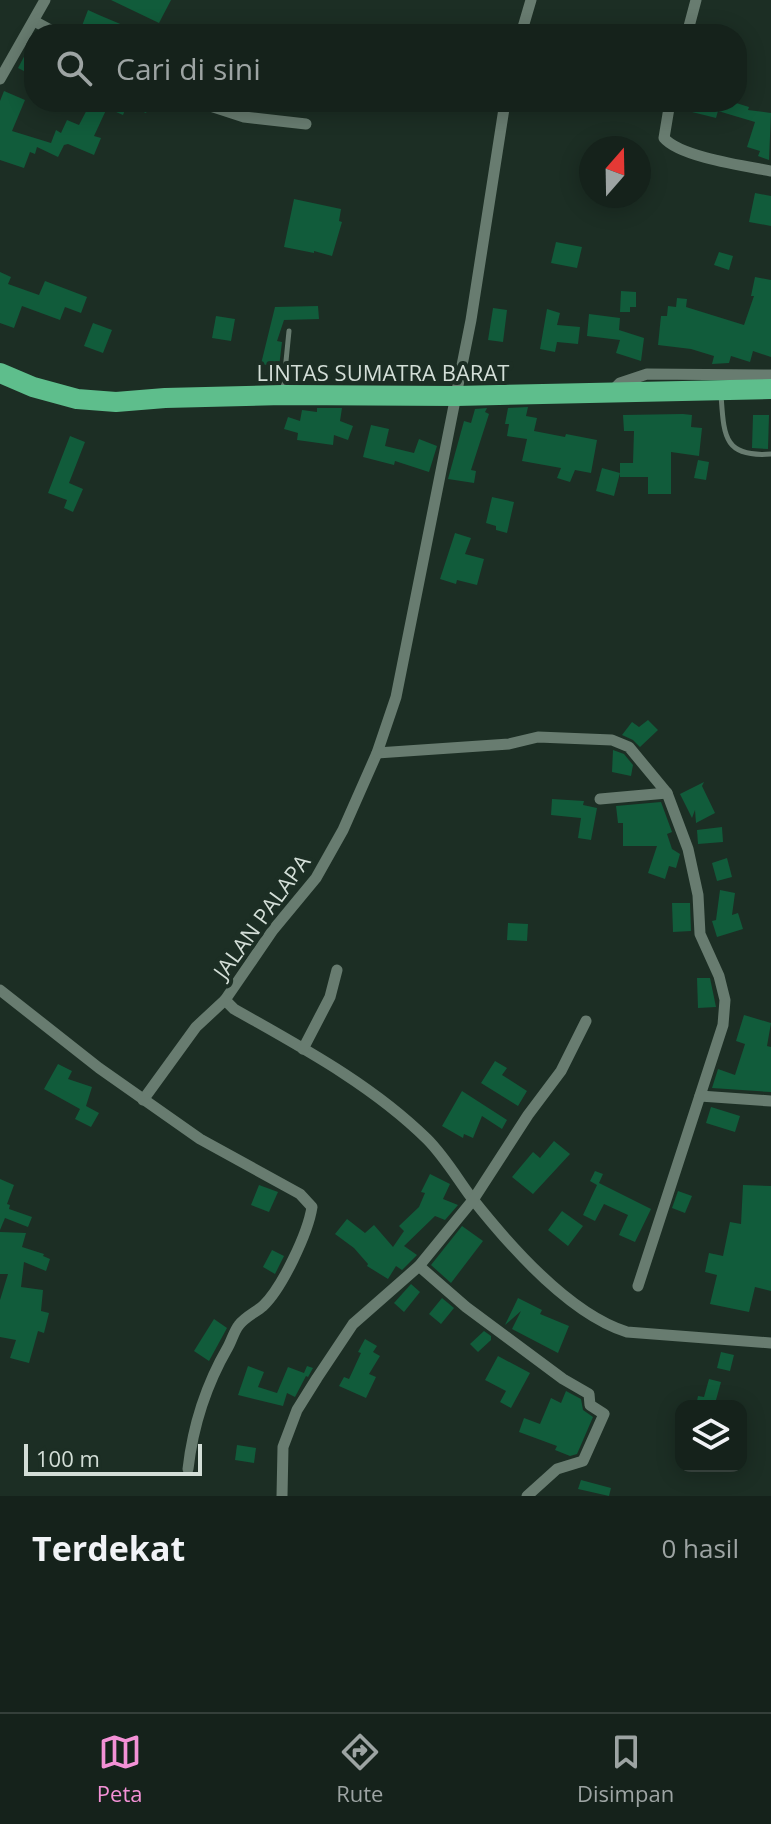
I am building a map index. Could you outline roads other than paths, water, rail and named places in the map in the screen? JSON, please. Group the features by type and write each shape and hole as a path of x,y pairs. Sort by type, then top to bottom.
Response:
{"highway":[{"name":"LINTAS SUMATRA BARAT","path":"0,373 47,391 77,399 103,401 283,395 456,396 771,389"}],"street":[{"path":"32,24 45,0"},
{"path":"524,24 531,0"},
{"path":"690,24 696,0"},
{"path":"34,21 40,24"},
{"path":"0,79 24,38"},
{"path":"229,112 244,117 306,124"},
{"name":"JALAN PALAPA","path":"503,112 471,320 396,697 377,753 343,830 316,878 273,930 225,1000 234,1009 346,1073 428,1140 473,1200 526,1259 582,1311 611,1327 646,1334 771,1343"},
{"path":"668,112 664,138 672,146 723,162 771,171"},
{"path":"610,393 620,383 647,374 771,375"},
{"path":"377,753 509,744 538,737 612,740 629,747 667,793 688,849 698,895 700,934 719,976 725,1000 723,1025 638,1286"},
{"path":"600,799 667,793"},
{"path":"303,1049 330,997 337,970"},
{"path":"0,990 143,1100 200,1139 300,1194 312,1207 300,1247 274,1291 265,1304 240,1323 215,1369 201,1404 188,1469"},
{"path":"143,1100 196,1027 225,1000"},
{"path":"282,1496 283,1447 297,1410 353,1324 419,1266 473,1200 528,1115 561,1071 586,1021"},
{"path":"700,1096 771,1101"},
{"path":"419,1266 466,1307 553,1372 589,1394 590,1405 604,1414 583,1461 557,1469 527,1496"}],"lane":[{"path":"283,395 289,331"},
{"path":"720,391 723,425 728,441 735,450 753,455 771,454"}]}
